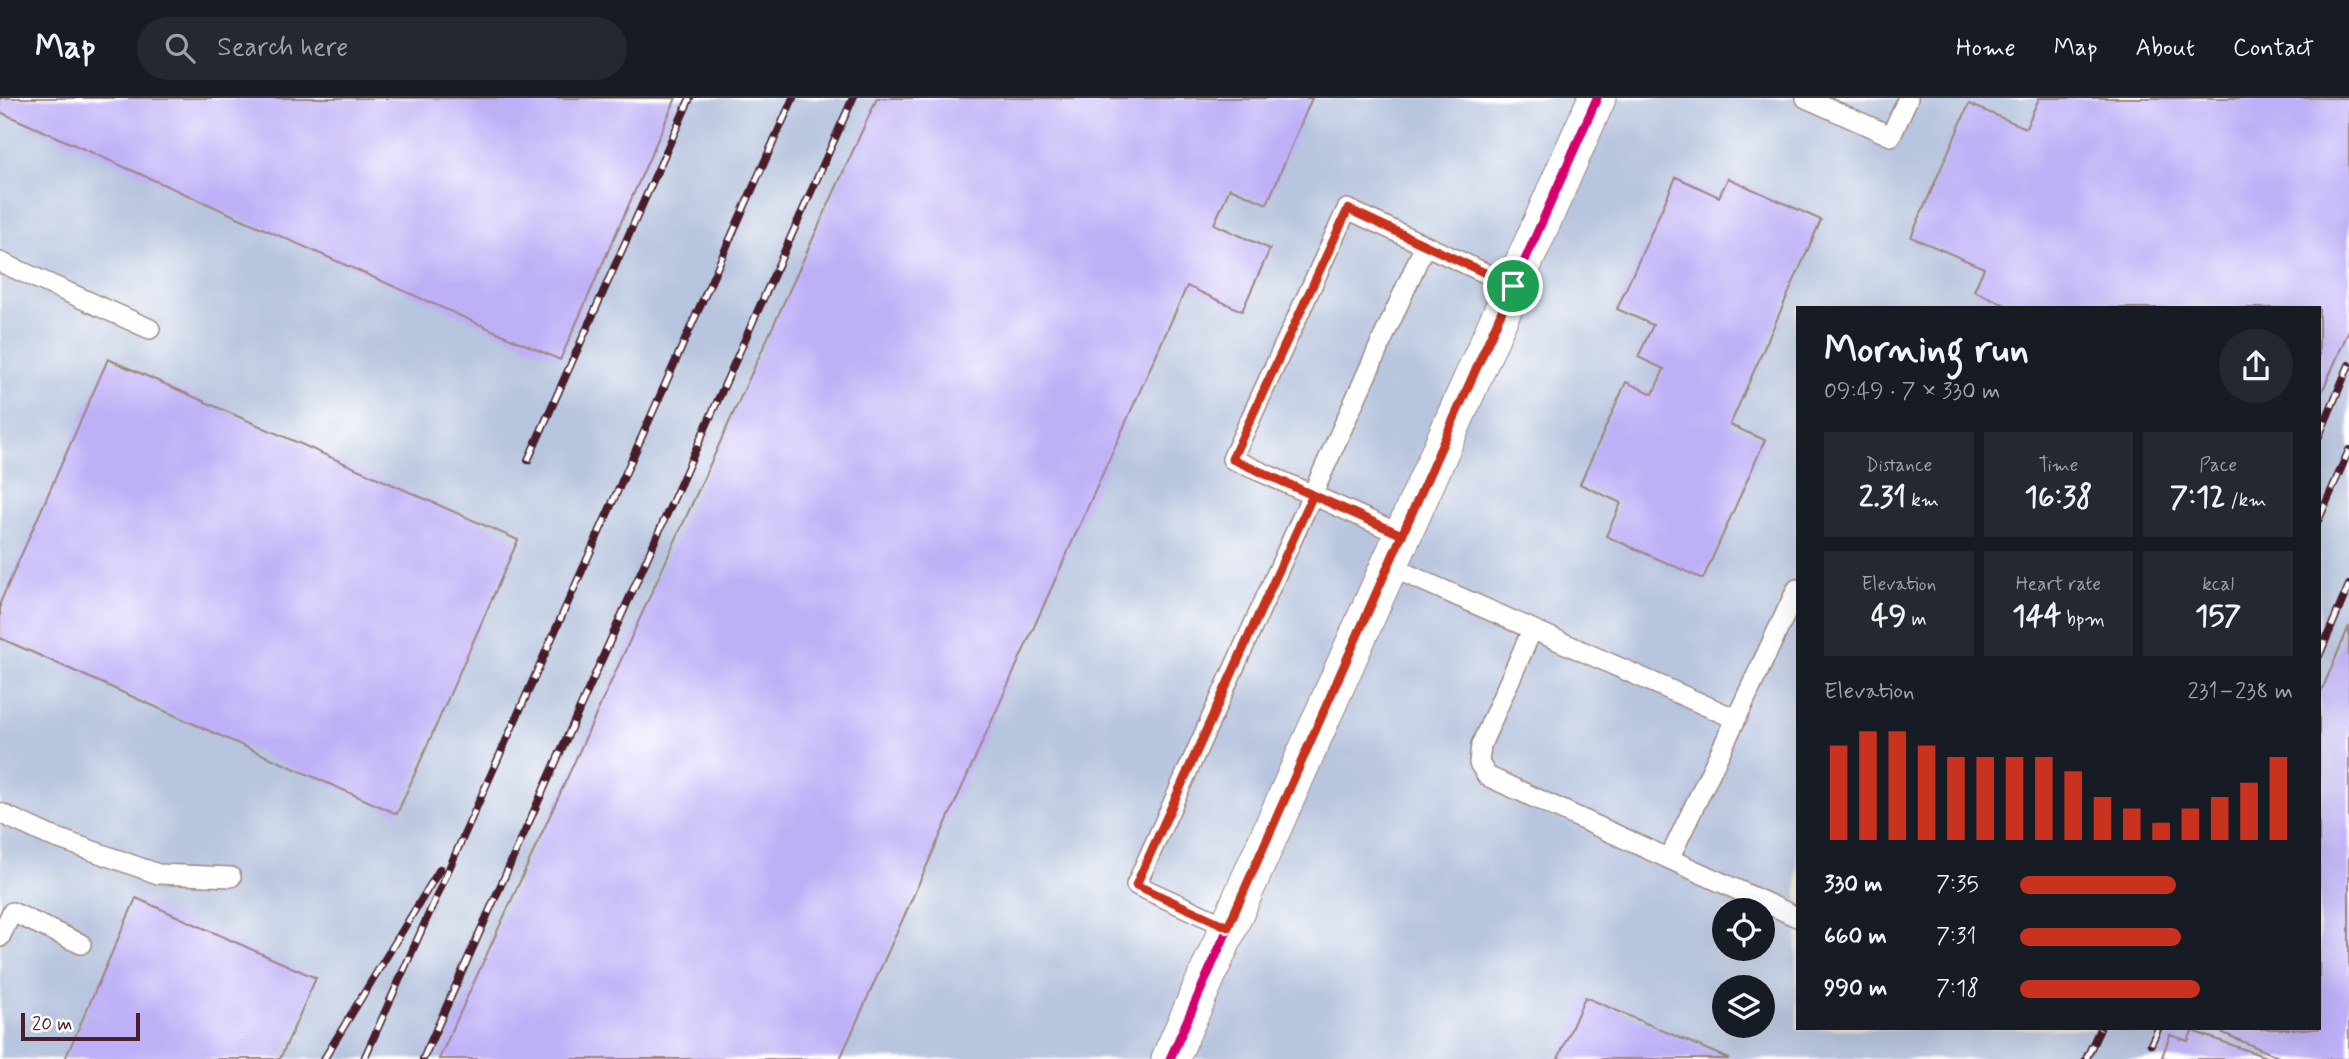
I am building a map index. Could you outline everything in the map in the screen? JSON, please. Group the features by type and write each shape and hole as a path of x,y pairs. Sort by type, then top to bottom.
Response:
{"street":[{"path":"1170,1059 1597,98"}],"lane":[{"path":"1806,98 1891,136 1908,98"},
{"path":"1513,286 1348,209 1232,459 1313,495 1396,550 1532,630 1735,719"},
{"path":"1228,927 1136,885 1425,245"},
{"path":"0,262 150,329"},
{"path":"1670,859 1796,591"},
{"path":"1532,630 1481,745 1479,763 1487,776 1796,917"},
{"path":"0,813 48,835 158,874 231,877"},
{"path":"0,937 12,912 81,944"}],"shaded area":[{"path":"0,98 2349,98 2349,1059 0,1059"}],"building":[{"path":"0,98 676,98 560,360 0,112"},
{"path":"877,98 1312,98 1267,204 1230,188 1214,224 1270,249 1242,311 1187,286 840,1059 439,1059"},
{"path":"2039,98 2349,98 2349,330 2321,394 2321,306 2008,306 1974,291 1984,268 1911,237 1969,104 2026,128"},
{"path":"1676,177 1719,197 1728,178 1821,220 1730,425 1765,440 1703,579 1606,536 1621,503 1580,484 1626,382 1653,394 1664,369 1638,357 1653,325 1617,309"},
{"path":"108,359 518,540 397,814 0,638 0,603"},
{"path":"2349,626 2349,1059 2283,1059 2216,1030 2321,1030 2321,692"},
{"path":"136,898 316,978 280,1059 65,1059"},
{"path":"1585,997 1729,1059 1558,1059"},
{"path":"2192,1031 2272,1059 2162,1057 2170,1035 2188,1041"}],"railway":[{"path":"528,460 690,98"},
{"path":"364,1059 793,98"},
{"path":"423,1059 853,98"},
{"path":"2321,431 2349,365"},
{"path":"2321,514 2349,450"},
{"path":"2321,651 2349,585"},
{"path":"324,1059 440,869"},
{"path":"2086,1059 2100,1030"},
{"path":"2151,1044 2158,1030"}],"cycle path":[{"path":"1170,1059 1597,98"}],"route":[{"path":"1513,286 1348,209 1232,459 1313,495 1402,535 1228,927 1136,885 1313,495 1402,535 1513,286"}]}
